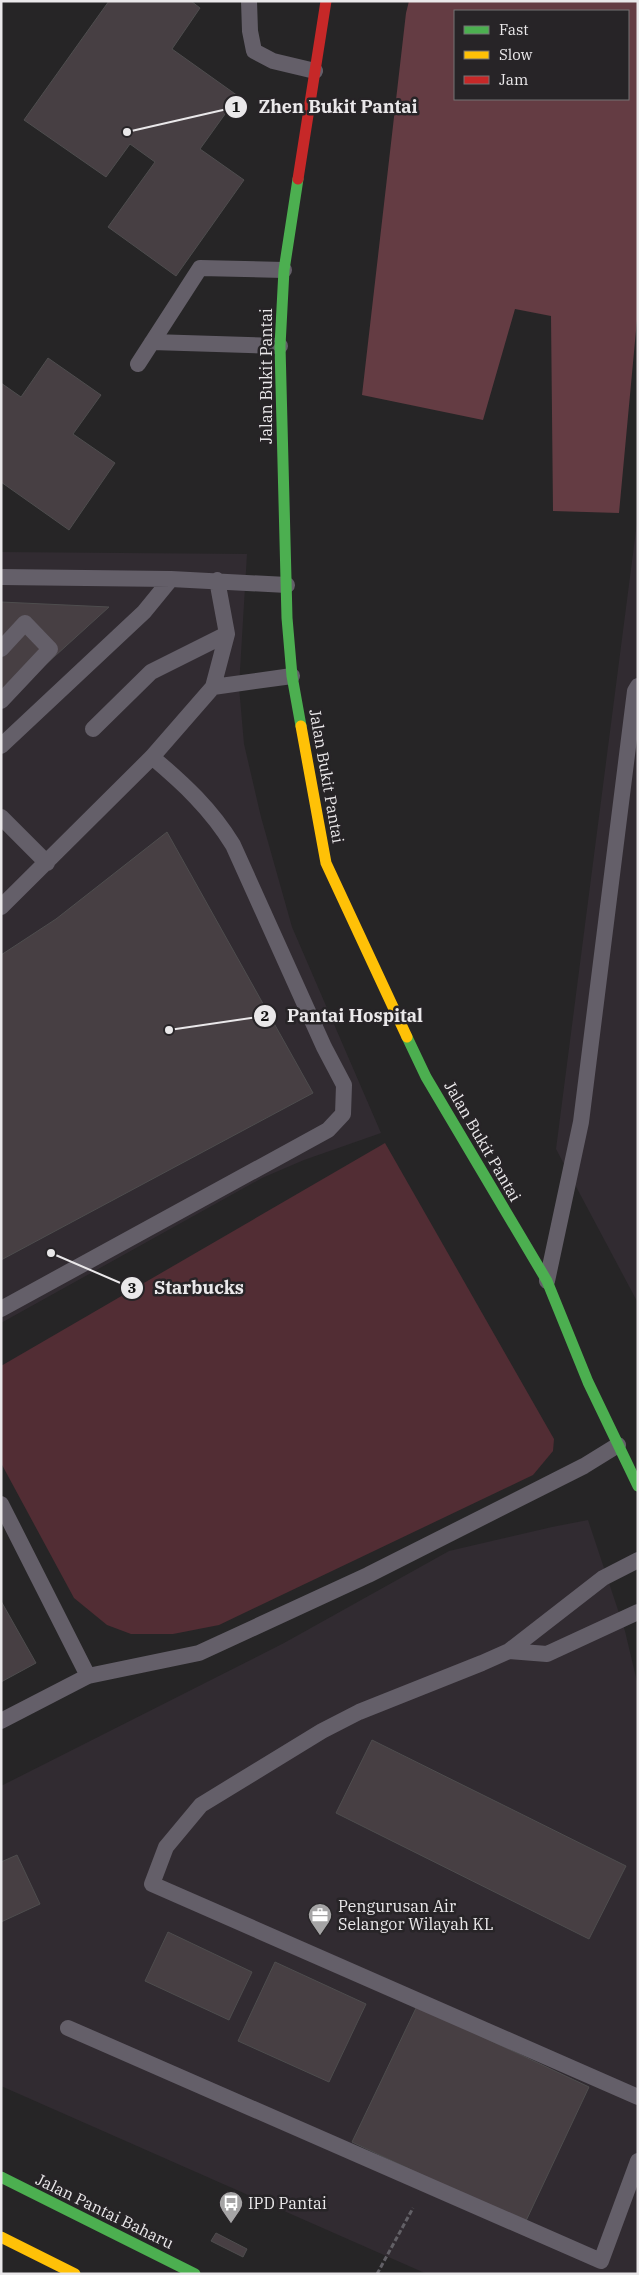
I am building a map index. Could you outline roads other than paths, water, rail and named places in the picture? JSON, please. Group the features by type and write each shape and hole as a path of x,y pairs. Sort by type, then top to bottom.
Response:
{"street":[{"name":"Jalan Bukit Pantai","path":"326,1 284,270 280,346 286,585 292,676 326,863 426,1077 547,1281 588,1382 638,1486"},
{"name":"Jalan Pantai Baharu","path":"1,2178 195,2274"},
{"path":"1,2237 75,2274"}],"lane":[{"path":"249,1 250,31 254,51 273,61 315,71"},
{"path":"138,364 200,268 284,270"},
{"path":"152,342 280,346"},
{"path":"1,576 217,580 286,585"},
{"path":"1,746 144,612 171,579"},
{"path":"1,907 152,757 213,687 227,634 217,580"},
{"path":"1,649 25,623 50,649 1,700"},
{"path":"93,729 151,672 227,634"},
{"path":"213,687 292,676"},
{"path":"547,1281 581,1122 635,691 638,686"},
{"path":"1,1309 328,1130 343,1114 344,1085 324,1046 228,837 218,821 199,798 152,757"},
{"path":"1,817 47,863"},
{"path":"1,1721 88,1676 199,1653 368,1575 584,1466 618,1445"},
{"path":"1,1504 88,1676"},
{"path":"638,1560 603,1578 509,1651 359,1712 322,1731 201,1805 166,1847 152,1884 638,2097"},
{"path":"509,1651 547,1654 638,1612"},
{"path":"68,2028 601,2261 638,2161"}],"place":[{"name":"Zhen Bukit Pantai","path":"127,132"},
{"name":"Pantai Hospital","path":"169,1030"},
{"name":"Starbucks","path":"51,1253"},
{"name":"Pengurusan Air Selangor Wilayah KL","path":"320,1936"},
{"name":"IPD Pantai","path":"231,2224"}]}
